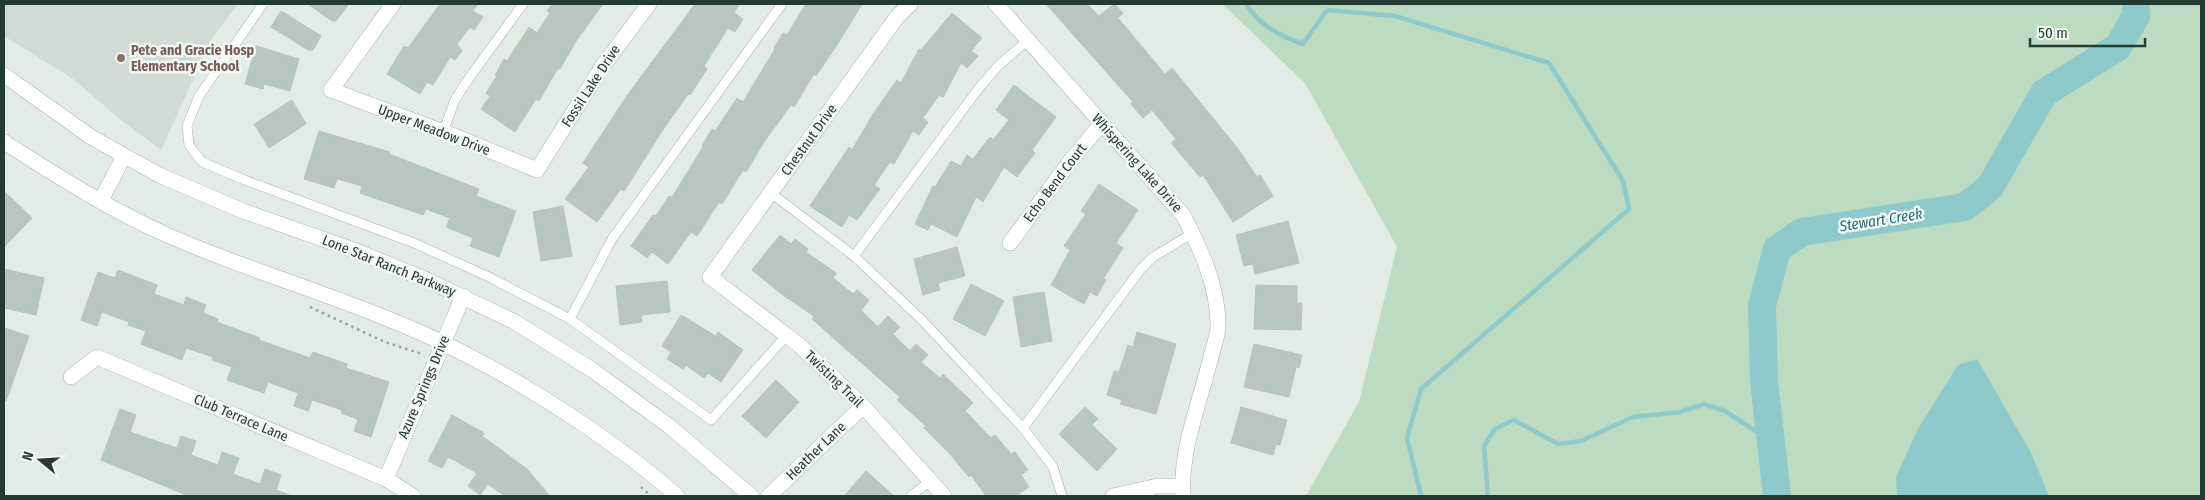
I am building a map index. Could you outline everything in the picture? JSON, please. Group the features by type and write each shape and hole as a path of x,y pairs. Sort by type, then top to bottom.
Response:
{"street":[{"name":"Upper Meadow Drive","path":"393,4 331,90 537,170"},
{"name":"Fossil Lake Drive","path":"537,170 602,67 648,4"},
{"name":"Chestnut Drive","path":"710,277 897,16 910,4"},
{"name":"Whispering Lake Drive","path":"996,4 1183,215 1199,245 1212,283 1218,328 1187,445 1182,491"},
{"name":"Lone Star Ranch Parkway","path":"4,76 91,137 159,175 220,202 389,264 463,296 513,322 591,369 669,426 751,496"},
{"name":"Echo Bend Court","path":"1010,243 1068,164 1102,123"},
{"path":"4,142 61,178 166,235 385,317 443,343 544,398 637,462 677,496"},
{"path":"101,200 124,156"},
{"name":"Twisting Trail","path":"710,277 787,335 863,406 944,496"},
{"name":"Azure Springs Drive","path":"386,479 463,296"},
{"name":"Club Terrace Lane","path":"71,377 97,357 386,479 413,496"},
{"name":"Heather Lane","path":"769,496 863,406"},
{"path":"1113,496 1158,486 1182,491"}],"lane":[{"path":"263,4 199,96 187,126 189,145 202,162 242,180 414,243 489,277 570,319 711,420 787,335"},
{"path":"443,132 456,100 467,81 523,4"},
{"path":"570,319 612,239 782,4"},
{"path":"854,256 980,88 998,66 1028,40"},
{"path":"770,193 854,256 922,320 1023,428 1053,467 1062,496"},
{"path":"1023,428 1140,270 1153,257 1193,233"},
{"path":"911,496 930,481"}],"path":[{"path":"304,304 385,342 436,360"},
{"path":"641,487 651,496"}],"shaded area":[{"name":"Pete and Gracie Hosp Elementary School","path":"4,4 238,4 212,38 161,150 121,120 72,78 4,36"}],"green space":[{"path":"1222,4 2201,4 2201,496 1306,496 1359,402 1397,247 1305,83"}],"water":[{"path":"1977,359 2030,451 2049,496 1897,496 1896,477 1918,429 1958,365"}],"building":[{"path":"308,4 349,4 336,21 332,21"},
{"path":"440,4 478,4 473,11 483,17 474,30 470,27 457,44 462,51 455,60 450,57 433,85 427,82 420,94 387,74 404,46 408,48"},
{"path":"552,4 603,4 576,41 560,69 558,68 539,101 536,99 515,132 481,109 490,96 486,93 497,76 495,75 504,59 507,61 529,27 537,33 550,13 547,11"},
{"path":"695,4 740,4 734,13 743,19 735,32 728,28 704,66 707,69 690,95 688,94 662,131 624,191 621,189 597,222 565,199 589,167 583,163 626,97"},
{"path":"806,4 862,4 839,42 816,76 814,74 794,107 791,105 766,139 746,172 743,170 722,204 719,202 697,236 691,232 668,264 652,252 647,258 631,246 653,215 656,216 669,196 672,197 712,129 715,131 737,98 743,102 783,33 787,35"},
{"path":"1046,4 1087,4 1099,16 1114,4 1123,13 1118,18 1165,74 1172,68 1239,150 1257,177 1260,175 1273,196 1233,222 1203,175 1200,177 1171,143 1176,139 1152,110 1143,118 1131,104 1133,102"},
{"path":"281,11 321,36 313,50 308,50 271,27"},
{"path":"952,13 982,38 971,51 978,56 967,68 961,63 943,97 939,95 923,118 928,122 919,135 913,131 894,164 890,162 874,185 880,189 857,220 849,215 842,227 810,206 849,147 852,150 873,114 897,80 901,83 919,49 921,50"},
{"path":"256,46 299,59 290,91 264,84 263,89 245,84"},
{"path":"1014,85 1056,117 1032,150 1035,153 1017,177 1004,167 983,202 976,197 957,237 931,224 928,230 915,224 933,186 935,187 951,161 961,166 967,155 973,159 990,137 993,140 1009,120 996,110"},
{"path":"292,100 306,124 269,148 254,124"},
{"path":"319,131 390,152 389,154 479,189 476,196 516,211 499,257 470,246 473,238 446,227 450,218 426,209 423,215 360,193 362,186 337,179 334,188 304,179"},
{"path":"1099,184 1138,210 1116,243 1123,248 1103,279 1106,280 1097,296 1090,292 1084,304 1051,285 1070,250 1064,246 1086,214 1081,211"},
{"path":"4,191 32,218 4,247"},
{"path":"563,206 572,256 541,261 533,212"},
{"path":"1288,221 1299,263 1255,274 1253,264 1244,266 1236,235"},
{"path":"780,235 791,244 795,239 808,249 806,252 836,273 833,278 853,294 857,290 869,300 861,310 878,327 888,316 900,327 893,334 910,351 916,344 928,355 921,362 940,378 943,374 973,403 965,411 991,438 995,435 1011,454 1015,452 1028,470 1021,475 1029,487 1016,496 986,496 971,475 969,477 949,453 924,428 926,426 897,400 900,397 812,319 814,316 784,296 752,270"},
{"path":"957,247 965,276 938,283 940,290 923,295 914,259"},
{"path":"4,269 44,278 36,315 4,308"},
{"path":"118,270 157,285 154,294 184,305 186,297 206,305 203,313 218,319 217,322 260,338 259,340 310,358 313,352 347,364 346,368 389,382 371,437 354,431 358,419 341,413 342,410 312,400 308,411 294,406 298,393 268,382 264,393 227,380 232,367 212,360 213,357 186,348 182,360 141,344 146,331 128,325 129,322 102,312 97,326 81,320 98,272 115,278"},
{"path":"667,281 670,312 641,315 642,322 620,325 616,286"},
{"path":"971,284 1004,301 985,336 953,319"},
{"path":"1256,285 1297,286 1297,303 1302,303 1301,330 1254,329"},
{"path":"1044,292 1052,341 1021,347 1013,297"},
{"path":"681,315 716,336 718,332 743,350 721,382 708,373 704,378 686,365 683,369 667,359 671,352 662,346"},
{"path":"4,328 29,336 6,401 4,401"},
{"path":"1137,332 1176,344 1156,414 1120,404 1122,400 1107,395 1114,371 1119,372 1128,345 1133,347"},
{"path":"1254,344 1302,355 1299,368 1296,367 1289,397 1244,387"},
{"path":"776,380 799,402 766,438 742,416"},
{"path":"1085,407 1098,419 1092,425 1117,449 1097,471 1059,434"},
{"path":"1241,407 1287,420 1280,445 1276,444 1273,455 1231,443"},
{"path":"120,409 136,415 130,432 177,448 181,436 196,441 191,455 218,465 222,452 239,458 233,474 260,484 265,469 281,475 276,490 289,496 189,496 101,460"},
{"path":"452,415 484,433 482,436 527,469 550,496 505,496 488,484 480,495 468,486 477,473 448,457 442,468 428,461"},
{"path":"866,471 894,496 844,496"}],"waterway":[{"path":"1246,4 1271,29 1303,44 1327,10 1395,16 1549,63 1623,181 1629,209 1421,389 1407,438 1421,496"},
{"name":"Stewart Creek","path":"1777,496 1764,381 1762,306 1777,249 1802,232 1965,207 1990,187 2044,93 2118,47 2136,16 2136,4"},
{"path":"1488,496 1484,446 1495,429 1514,420 1558,444 1581,441 1633,417 1680,412 1704,404 1725,411 1771,441"}],"place":[{"name":"Pete and Gracie Hosp Elementary School","path":"121,58"}]}
